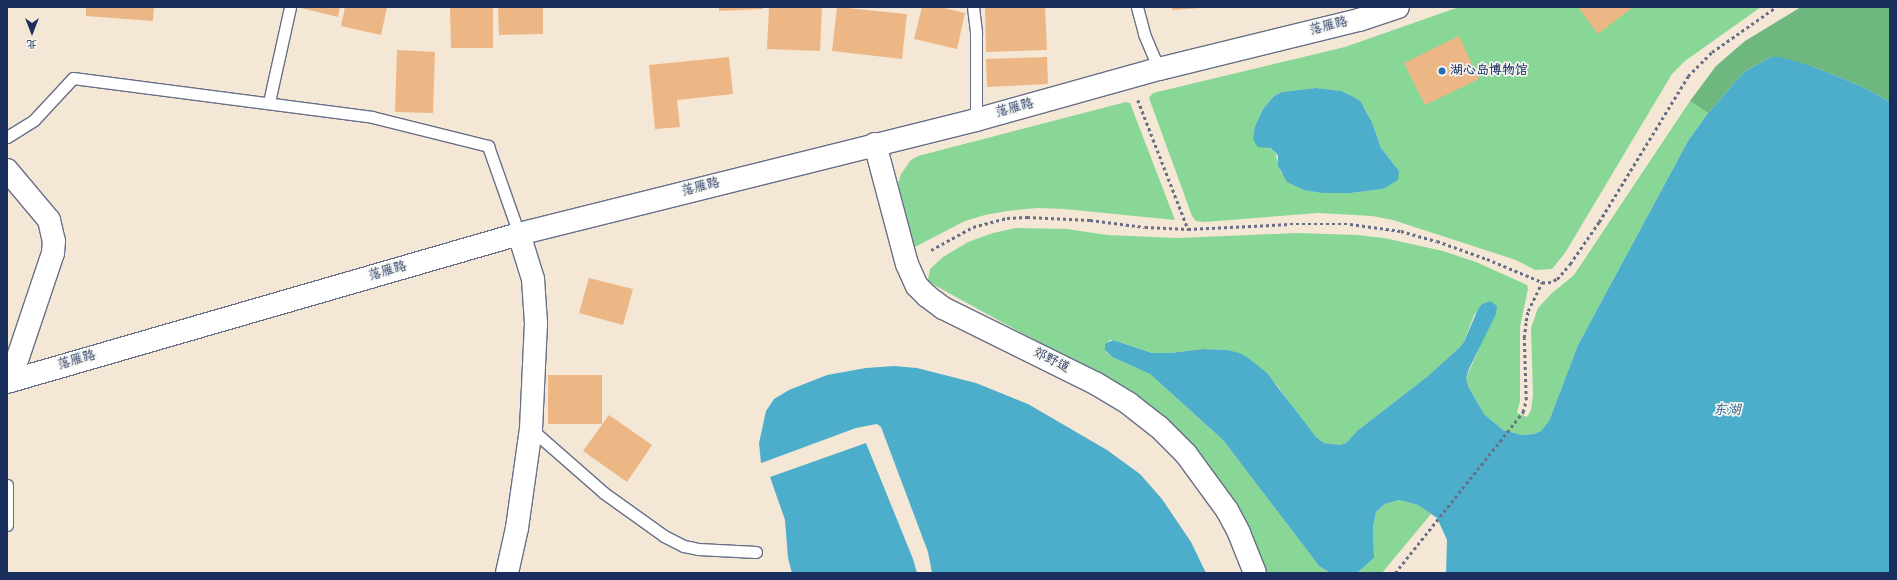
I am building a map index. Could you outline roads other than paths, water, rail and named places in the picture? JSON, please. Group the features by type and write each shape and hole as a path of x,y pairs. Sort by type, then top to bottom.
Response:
{"street":[{"name":"落雁路","path":"8,381 519,234 976,120 1159,70 1359,20 1398,7"},
{"name":"郊野道","path":"875,144 907,264 917,286 943,308 1095,384 1128,403 1160,427 1186,454 1227,510 1239,533 1255,573"},
{"path":"7,170 48,220 54,241 53,253 8,381"},
{"path":"508,573 517,528 531,429 536,316 533,279 519,234"}],"lane":[{"path":"269,102 290,7"},
{"path":"973,7 976,33 976,120"},
{"path":"1137,7 1144,34 1159,70"},
{"path":"7,137 34,120 73,78 269,102 372,117 488,146 519,234"},
{"path":"531,429 604,493 664,536 684,546 698,549 756,552"},
{"path":"7,485 7,525"}],"water":[{"name":"东湖","path":"1771,57 1781,57 1814,67 1861,86 1890,102 1890,573 1446,573 1447,540 1437,518 1418,505 1399,500 1385,504 1376,512 1373,527 1374,558 1357,573 1330,573 1319,566 1223,440 1150,374 1112,357 1105,350 1105,344 1113,340 1152,353 1170,353 1203,349 1228,350 1239,353 1247,357 1267,373 1316,437 1324,443 1340,445 1346,443 1357,431 1428,376 1459,348 1464,342 1478,309 1482,304 1490,301 1497,306 1496,314 1469,369 1466,378 1469,388 1484,414 1503,430 1522,435 1534,434 1541,431 1549,421 1578,345 1688,141 1708,113 1744,72"},
{"path":"1316,88 1341,91 1361,102 1372,122 1381,148 1399,171 1398,180 1383,189 1351,193 1323,193 1304,190 1287,182 1278,166 1278,156 1275,152 1270,148 1258,147 1255,143 1253,138 1255,126 1263,109 1274,96 1282,92"},
{"path":"894,366 917,368 976,383 1028,404 1107,450 1140,474 1162,499 1191,542 1206,573 932,573 928,552 881,427 877,424 856,428 761,463 759,443 766,411 774,399 789,390 827,375 866,368"},
{"path":"866,443 913,559 917,573 792,573 788,558 785,520 770,477"}],"place":[{"name":"湖心岛博物馆","path":"1442,71"}]}
